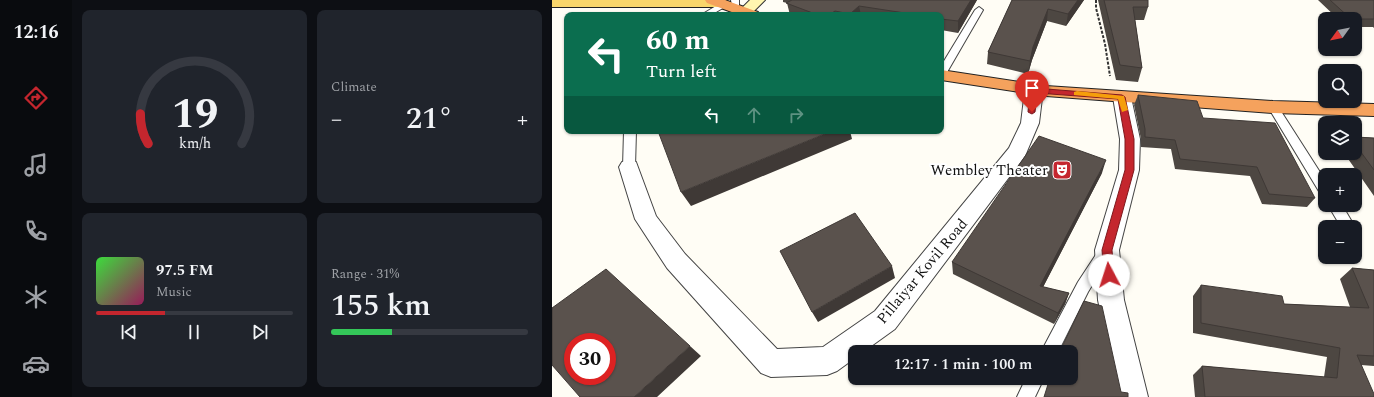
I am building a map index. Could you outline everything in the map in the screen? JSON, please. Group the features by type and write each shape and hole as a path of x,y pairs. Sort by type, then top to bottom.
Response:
{"highway":[{"path":"944,75 1034,90 1118,97 1273,107 1374,110"}],"main road":[{"path":"557,3 581,0"},
{"path":"607,2 622,0"},
{"path":"557,3 607,2 732,6"}],"street":[{"path":"732,6 758,0"},
{"name":"Pillaiyar Kovil Road","path":"629,167 646,219 676,261 772,363 827,361 885,320 1018,151 1030,123 1034,90"},
{"path":"1118,97 1130,139 1129,170 1107,250 1111,300 1134,397"}],"lane":[{"path":"714,12 732,6"},
{"path":"944,69 979,10"},
{"path":"1273,107 1318,179"},
{"path":"629,167 630,134"},
{"path":"1053,345 1083,287 1107,250"},
{"path":"1026,397 1032,385"}],"path":[{"path":"1096,0 1096,8 1118,97"}],"building":[{"path":"792,0 971,0 958,21 944,19 944,12 898,12 859,6 852,12 810,12 786,3"},
{"path":"1012,0 1078,0 1068,14 1048,9 1033,47 1030,61 988,52"},
{"path":"1104,0 1148,0 1148,7 1133,7 1142,68 1120,65"},
{"path":"1330,0 1374,0 1374,19 1362,19 1362,12 1343,12"},
{"path":"1138,95 1197,101 1203,118 1275,123 1315,198 1269,194 1257,167 1180,159 1175,140 1145,137 1145,129"},
{"path":"659,134 825,134 681,192"},
{"path":"1039,136 1106,160 1040,286 1069,293 1058,313 952,262"},
{"path":"1362,137 1374,138 1374,170 1362,154"},
{"path":"855,213 892,266 812,312 780,251"},
{"path":"1352,268 1374,270 1374,356 1357,355 1374,397 1205,397 1202,366 1337,378 1340,348 1201,323 1201,285 1282,296 1284,304 1369,308"},
{"path":"606,269 690,346 634,397 580,397 570,385 616,385 616,333 564,333 564,379 552,365 552,308"},
{"path":"1084,301 1102,306 1121,392 1128,393 1128,397 1044,397 1048,385 1078,385 1078,345 1063,345"}],"slow traffic":[{"path":"1077,94 1122,97 1124,110"}],"place":[{"name":"Wembley Theater","path":"1062,170"}],"route":[{"path":"1032,112 1034,90 1122,97 1130,139 1129,170 1107,250 1109,275"}]}
